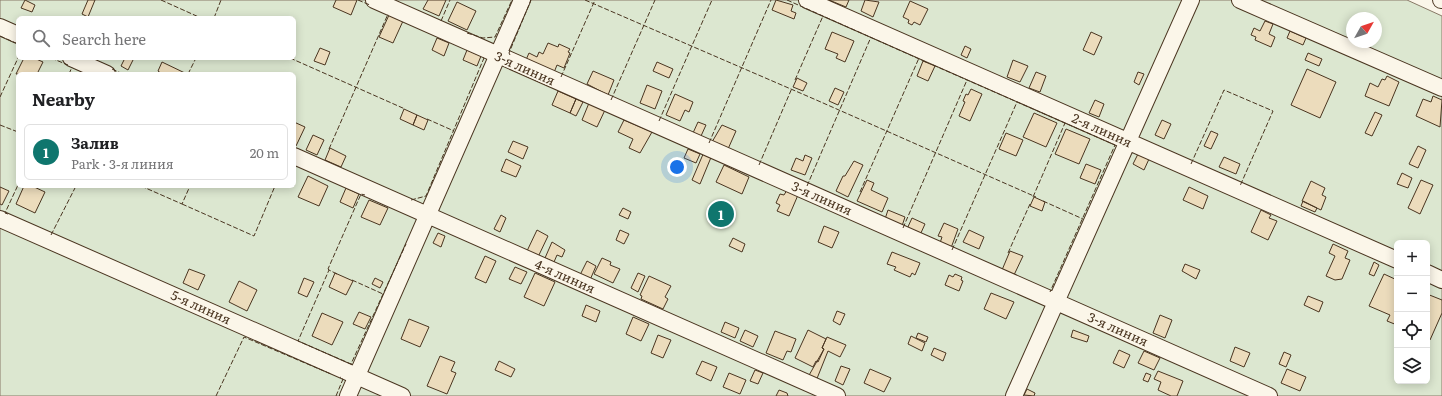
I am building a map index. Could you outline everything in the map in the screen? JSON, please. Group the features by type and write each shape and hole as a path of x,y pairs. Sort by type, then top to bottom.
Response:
{"street":[{"name":"3-я линия","path":"374,0 1269,396"},
{"path":"348,396 522,0"},
{"name":"2-я линия","path":"807,0 1394,259"},
{"path":"1014,396 1129,142 1191,0"},
{"path":"1240,0 1442,88"},
{"path":"0,27 16,34"},
{"path":"76,60 102,72"},
{"name":"4-я линия","path":"296,157 837,396"},
{"name":"5-я линия","path":"0,219 402,396"},
{"path":"1430,274 1442,280"}],"green space":[{"path":"0,0 1407,0 1442,16 1442,396 0,396"}],"building":[{"path":"25,0 35,5 32,12 21,8"},
{"path":"88,0 95,0 88,16 82,14"},
{"path":"336,0 357,0 351,15 333,7"},
{"path":"428,0 446,0 439,16 423,9"},
{"path":"776,0 793,5 791,11 796,13 794,19 772,10"},
{"path":"829,0 849,0 846,7"},
{"path":"865,0 879,2 873,17 861,11"},
{"path":"910,1 928,9 920,25 914,22 912,25 908,23 909,20 903,17"},
{"path":"457,2 476,11 467,30 448,21"},
{"path":"389,15 403,21 393,43 379,37"},
{"path":"1265,21 1273,24 1269,34 1275,37 1271,47 1255,40 1256,37 1251,35 1254,28 1260,31"},
{"path":"1290,31 1306,38 1303,45 1287,38"},
{"path":"832,32 854,41 845,62 836,58 838,54 825,49"},
{"path":"1091,32 1102,37 1094,55 1083,50"},
{"path":"437,38 449,43 444,56 432,50"},
{"path":"548,43 558,47 559,44 570,49 568,52 570,53 564,68 557,65 553,75 525,62 529,53 537,57 539,52 543,54"},
{"path":"965,46 971,49 967,58 961,55"},
{"path":"320,48 330,52 325,65 314,61"},
{"path":"467,50 481,56 477,66 463,60"},
{"path":"1308,53 1322,59 1319,66 1305,60"},
{"path":"23,60 38,60 43,62 38,72 17,72"},
{"path":"124,60 133,60 128,70 121,66"},
{"path":"1013,60 1028,66 1020,82 1007,77"},
{"path":"923,61 935,66 928,81 917,76"},
{"path":"162,62 183,72 159,72 158,71"},
{"path":"657,62 673,69 669,78 653,71"},
{"path":"1307,69 1336,82 1320,118 1291,105"},
{"path":"593,71 614,80 608,95 587,84"},
{"path":"1036,72 1046,76 1040,92 1029,88"},
{"path":"1138,72 1144,74 1139,85 1134,82"},
{"path":"1387,76 1399,82 1389,106 1365,96 1370,83 1378,87 1382,79 1385,80"},
{"path":"797,78 807,83 803,91 793,87"},
{"path":"647,85 662,91 655,109 640,103"},
{"path":"835,88 844,92 838,105 829,101"},
{"path":"971,89 982,94 970,121 959,116 965,102 963,101 966,94 968,95"},
{"path":"558,91 576,99 570,113 552,105"},
{"path":"675,94 693,102 689,112 685,110 680,121 666,115"},
{"path":"1433,96 1442,100 1440,127 1416,116 1423,99 1431,102"},
{"path":"576,99 583,102 576,116 570,113"},
{"path":"1095,100 1104,104 1099,117 1089,113"},
{"path":"589,103 605,110 597,127 582,120"},
{"path":"404,109 417,115 413,125 400,119"},
{"path":"1375,112 1382,115 1372,136 1365,133"},
{"path":"1034,113 1057,123 1046,147 1023,137"},
{"path":"417,115 428,120 424,130 413,125"},
{"path":"624,120 652,132 640,153 629,148 633,139 618,132"},
{"path":"1162,120 1171,124 1164,139 1155,135"},
{"path":"698,122 706,125 701,136 693,133"},
{"path":"296,123 305,127 296,146"},
{"path":"722,125 736,131 728,149 712,142"},
{"path":"1066,129 1090,139 1079,164 1055,154"},
{"path":"1211,131 1218,134 1211,149 1204,146"},
{"path":"1006,133 1023,140 1016,156 999,149"},
{"path":"313,135 324,140 317,155 306,150"},
{"path":"513,141 528,147 523,159 508,152"},
{"path":"1418,146 1426,150 1418,168 1409,164"},
{"path":"330,148 346,156 341,167 325,160"},
{"path":"688,149 700,154 696,163 684,158"},
{"path":"704,152 712,155 700,184 692,180"},
{"path":"1138,154 1149,159 1144,170 1133,164"},
{"path":"805,155 812,158 805,175 791,170 796,158 803,161"},
{"path":"1224,157 1240,164 1236,174 1219,167"},
{"path":"506,159 521,166 516,177 501,171"},
{"path":"854,161 863,165 848,197 836,191 843,176 845,176"},
{"path":"1086,164 1101,170 1095,184 1080,178"},
{"path":"724,165 749,177 742,194 716,182"},
{"path":"1402,173 1412,178 1408,188 1397,184"},
{"path":"308,176 328,186 319,206 298,197"},
{"path":"867,180 874,183 871,190 888,198 882,212 857,201"},
{"path":"1421,180 1433,185 1420,214 1408,208"},
{"path":"1311,181 1325,188 1322,195 1326,197 1321,210 1302,201"},
{"path":"0,187 9,191 2,205 0,204"},
{"path":"1189,187 1208,196 1203,209 1183,200"},
{"path":"23,188 36,188 45,192 35,213 16,204"},
{"path":"346,188 359,194 353,208 340,202"},
{"path":"787,190 798,195 789,216 777,211 780,205 776,203 780,194 784,195"},
{"path":"1034,197 1045,202 1042,211 1030,206"},
{"path":"369,200 388,208 380,225 361,217"},
{"path":"1303,201 1317,208 1315,212 1301,206"},
{"path":"623,208 631,212 628,219 619,215"},
{"path":"888,210 905,217 902,226 885,219"},
{"path":"1261,210 1271,215 1269,218 1277,221 1268,240 1251,232"},
{"path":"501,215 506,218 500,232 494,229"},
{"path":"912,218 925,224 920,235 907,229"},
{"path":"944,223 958,229 951,248 940,243 942,237 938,236"},
{"path":"824,226 839,232 832,248 818,242"},
{"path":"537,230 548,236 538,257 527,251"},
{"path":"620,230 629,234 624,244 616,240"},
{"path":"969,230 984,237 979,249 963,242"},
{"path":"438,233 445,236 441,247 433,243"},
{"path":"733,238 745,244 742,252 729,246"},
{"path":"552,242 565,250 562,257 557,255 554,262 545,258"},
{"path":"1333,244 1348,251 1345,258 1350,260 1342,279 1335,280 1326,276 1335,256 1329,253"},
{"path":"1010,251 1023,256 1014,275 1002,270"},
{"path":"892,252 920,263 915,275 912,273 910,277 894,270 896,267 887,264"},
{"path":"485,256 496,261 486,283 475,278"},
{"path":"602,258 611,262 610,265 620,269 613,283 594,274"},
{"path":"587,261 596,266 590,280 580,275"},
{"path":"1374,262 1379,265 1374,276 1369,274"},
{"path":"1185,264 1200,270 1196,279 1182,271"},
{"path":"515,267 527,272 521,284 509,279"},
{"path":"189,269 205,275 198,290 183,283"},
{"path":"335,273 353,281 346,295 329,287"},
{"path":"535,273 555,282 544,306 524,297"},
{"path":"638,273 645,276 638,292 631,288"},
{"path":"955,274 962,277 961,280 963,281 959,291 945,285 949,275 953,277"},
{"path":"1384,274 1394,279 1394,324 1387,321 1390,315 1369,306"},
{"path":"649,276 671,286 665,297 668,299 663,309 641,299 642,296 640,295"},
{"path":"304,278 314,282 307,297 298,293"},
{"path":"375,278 383,282 380,288 372,284"},
{"path":"239,281 257,290 247,311 229,302"},
{"path":"991,293 1014,302 1006,319 984,309"},
{"path":"1430,295 1442,300 1442,313 1430,340"},
{"path":"1308,296 1323,302 1319,312 1304,305"},
{"path":"586,305 600,311 596,322 582,316"},
{"path":"837,311 845,314 840,325 833,321"},
{"path":"359,312 371,317 365,329 353,324"},
{"path":"322,313 343,322 332,345 312,336"},
{"path":"1160,315 1172,320 1165,338 1153,333"},
{"path":"633,317 649,324 641,341 626,334"},
{"path":"409,319 429,327 420,347 401,339"},
{"path":"725,322 739,328 735,338 721,332"},
{"path":"745,330 758,336 753,347 740,341"},
{"path":"808,330 826,339 822,348 824,349 818,362 816,361 813,367 795,358"},
{"path":"1073,330 1089,336 1087,342 1071,337"},
{"path":"775,331 796,339 791,352 787,351 783,360 766,353"},
{"path":"918,333 928,337 926,342 916,338"},
{"path":"658,335 671,340 663,358 651,353"},
{"path":"911,336 925,343 922,351 908,344"},
{"path":"827,337 846,345 840,357 828,351 816,381 808,377 824,349 822,348"},
{"path":"1235,347 1250,353 1244,367 1230,361"},
{"path":"934,348 946,353 943,361 931,355"},
{"path":"1119,350 1130,355 1124,368 1113,363"},
{"path":"1144,351 1160,358 1154,370 1138,363"},
{"path":"1284,352 1291,355 1286,367 1279,364"},
{"path":"440,356 455,362 451,371 456,373 447,394 427,386"},
{"path":"499,361 515,369 511,377 495,370"},
{"path":"702,361 717,367 711,381 696,374"},
{"path":"841,366 850,369 843,385 835,381"},
{"path":"870,369 891,378 884,392 864,383"},
{"path":"1287,369 1306,377 1300,391 1281,383"},
{"path":"755,370 763,373 758,384 750,381"},
{"path":"1158,371 1183,381 1177,396 1171,396 1158,390 1161,382 1154,379"},
{"path":"729,373 746,380 740,394 723,387"},
{"path":"1146,373 1151,375 1148,382 1143,380"},
{"path":"1027,389 1035,393 1034,396 1024,395"},
{"path":"779,390 787,393 788,396 776,396"}],"fence":[{"path":"161,0 197,16"},
{"path":"215,16 221,0"},
{"path":"358,0 370,5"},
{"path":"441,21 450,0"},
{"path":"467,33 483,38 495,37 512,0"},
{"path":"510,55 509,53 531,0"},
{"path":"585,0 1036,197"},
{"path":"561,77 595,0"},
{"path":"611,100 655,0"},
{"path":"659,121 712,0"},
{"path":"709,143 771,0"},
{"path":"787,0 926,62"},
{"path":"329,149 388,14"},
{"path":"795,80 823,16"},
{"path":"0,36 16,43"},
{"path":"807,186 871,37"},
{"path":"411,200 426,196 484,58 482,57"},
{"path":"860,192 919,58"},
{"path":"0,97 17,60"},
{"path":"56,60 68,65"},
{"path":"189,72 195,60"},
{"path":"295,60 405,109"},
{"path":"933,65 1115,145 1050,292"},
{"path":"70,72 72,67"},
{"path":"112,69 119,72"},
{"path":"903,228 967,80"},
{"path":"759,165 792,88"},
{"path":"1191,164 1224,90 1273,111 1240,186"},
{"path":"952,250 1017,102"},
{"path":"427,119 454,131"},
{"path":"1033,197 1065,123"},
{"path":"0,125 16,131"},
{"path":"8,214 5,213 17,188"},
{"path":"51,235 75,188"},
{"path":"146,188 182,204 189,188"},
{"path":"182,204 254,236 274,188"},
{"path":"329,270 328,269 361,194 365,195"},
{"path":"1043,201 1083,219"},
{"path":"1008,253 1030,204"},
{"path":"337,274 329,270 298,341 351,364 406,244"},
{"path":"352,280 383,294"},
{"path":"216,396 244,337 331,374"},
{"path":"336,396 343,379 340,377"}],"place":[{"name":"Залив","path":"721,214"}]}
